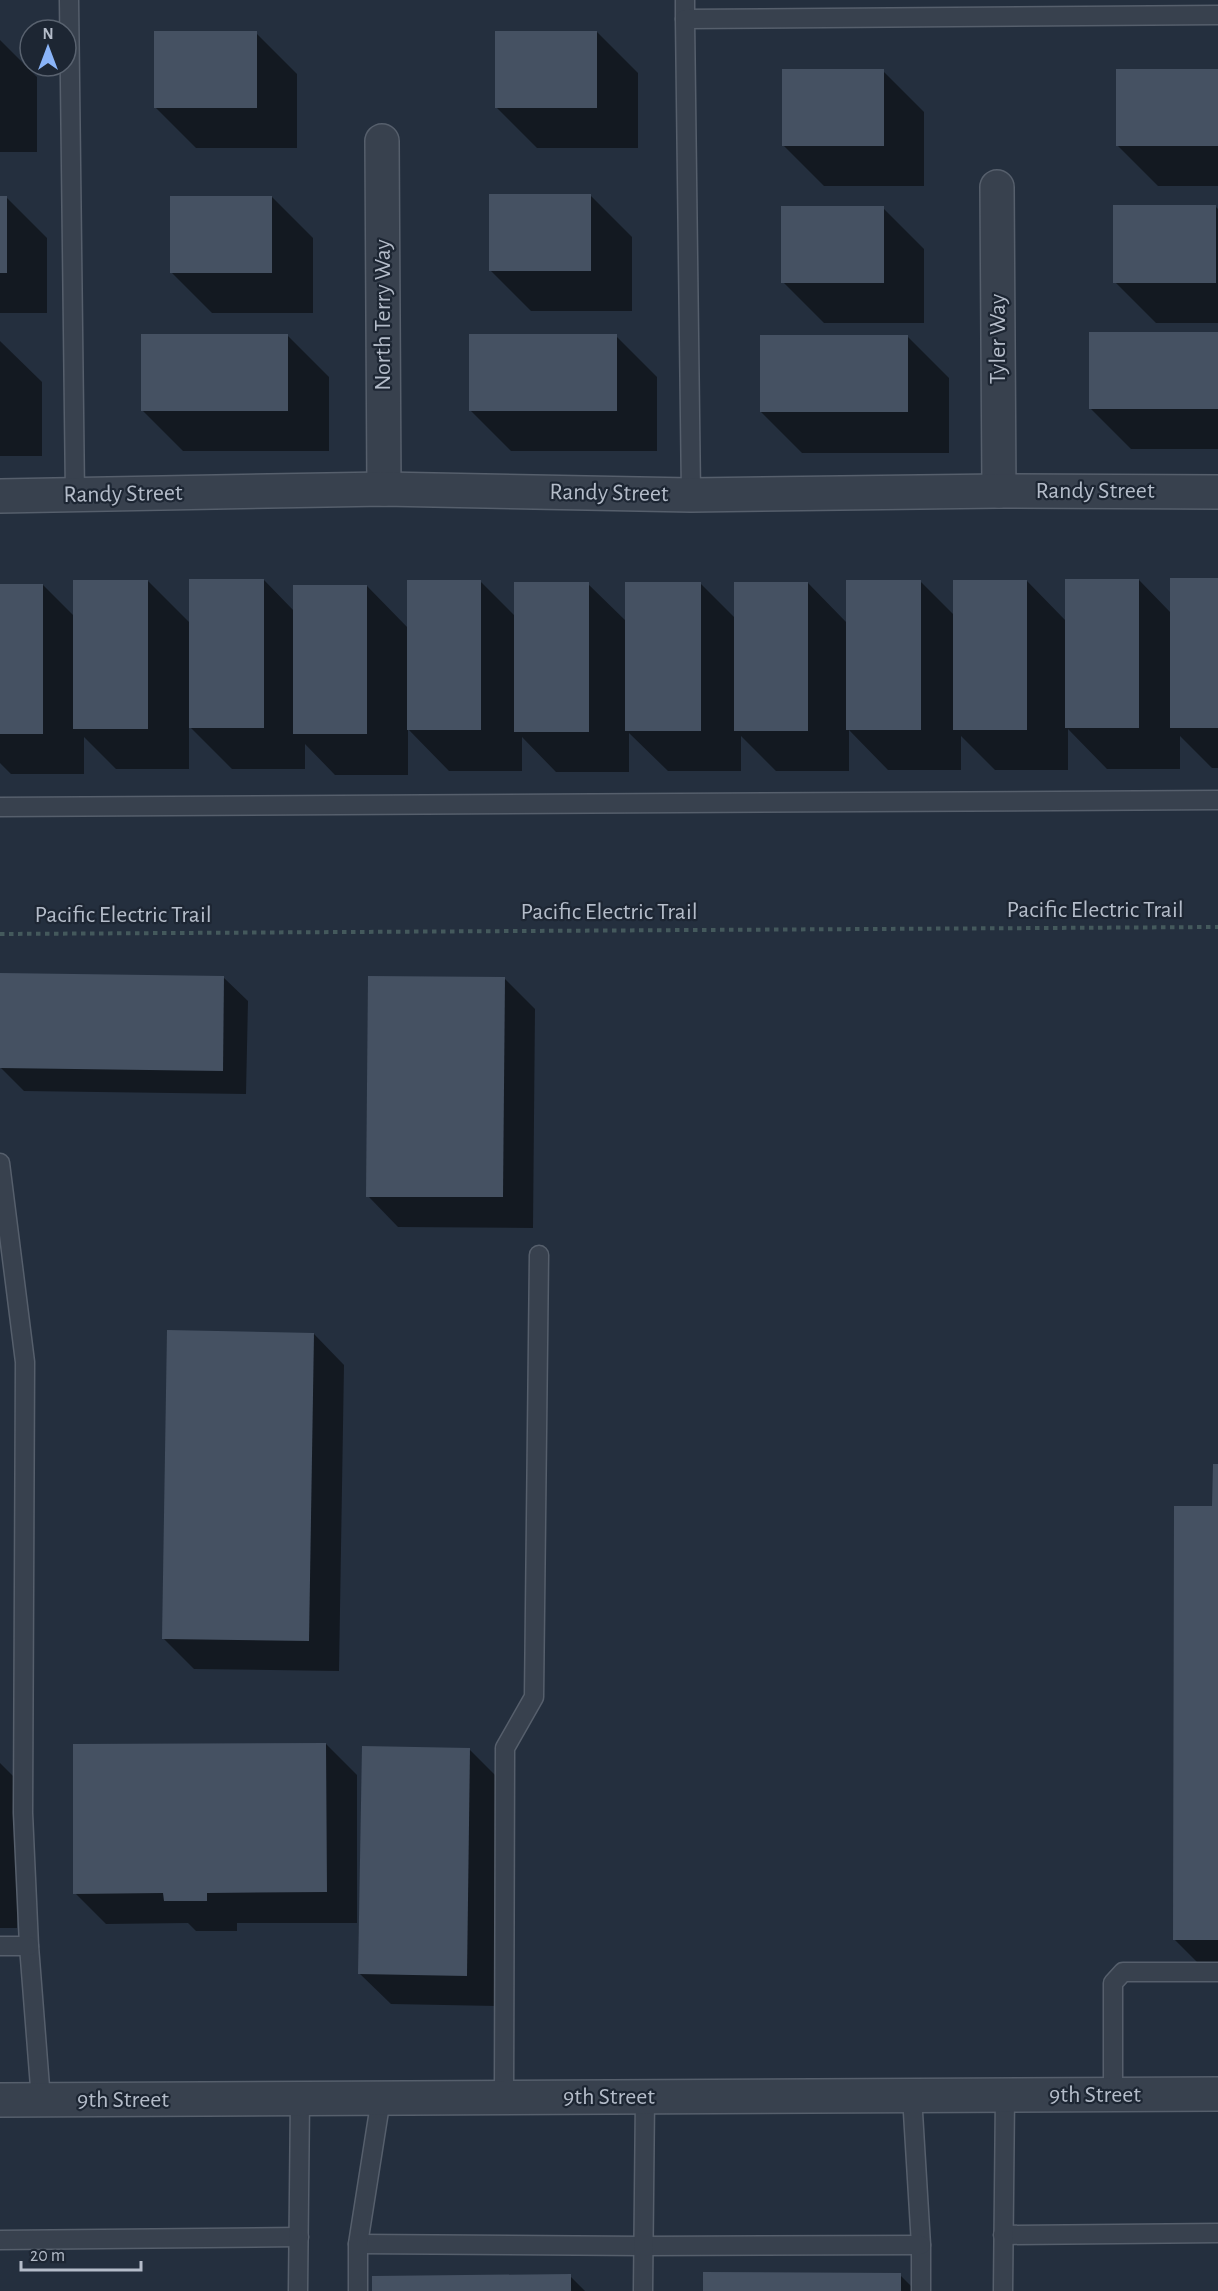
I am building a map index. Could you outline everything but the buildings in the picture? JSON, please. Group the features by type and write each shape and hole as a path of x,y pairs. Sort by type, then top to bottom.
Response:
{"street":[{"name":"North Terry Way","path":"382,141 384,489"},
{"name":"Tyler Way","path":"997,187 999,491"},
{"name":"Randy Street","path":"0,496 384,489 691,495 999,491 1218,492"},
{"name":"9th Street","path":"0,2100 1218,2094"}],"lane":[{"path":"69,0 75,495"},
{"path":"685,0 691,495"},
{"path":"685,19 1218,15"},
{"path":"0,807 1218,800"},
{"path":"0,1163 25,1362 23,1813 29,1946 41,2100"},
{"path":"504,2098 506,1748 534,1697 539,1255"},
{"path":"0,1946 29,1946"},
{"path":"1113,2095 1113,1983 1123,1972 1218,1972"},
{"path":"1003,2291 1005,2095"},
{"path":"912,2096 921,2245 921,2291"},
{"path":"643,2291 645,2097"},
{"path":"358,2291 358,2244 381,2098"},
{"path":"298,2291 300,2099"},
{"path":"1004,2235 1218,2233"},
{"path":"0,2240 299,2237"},
{"path":"358,2244 921,2245"}],"path":[{"name":"Pacific Electric Trail","path":"0,934 1218,927"}]}
